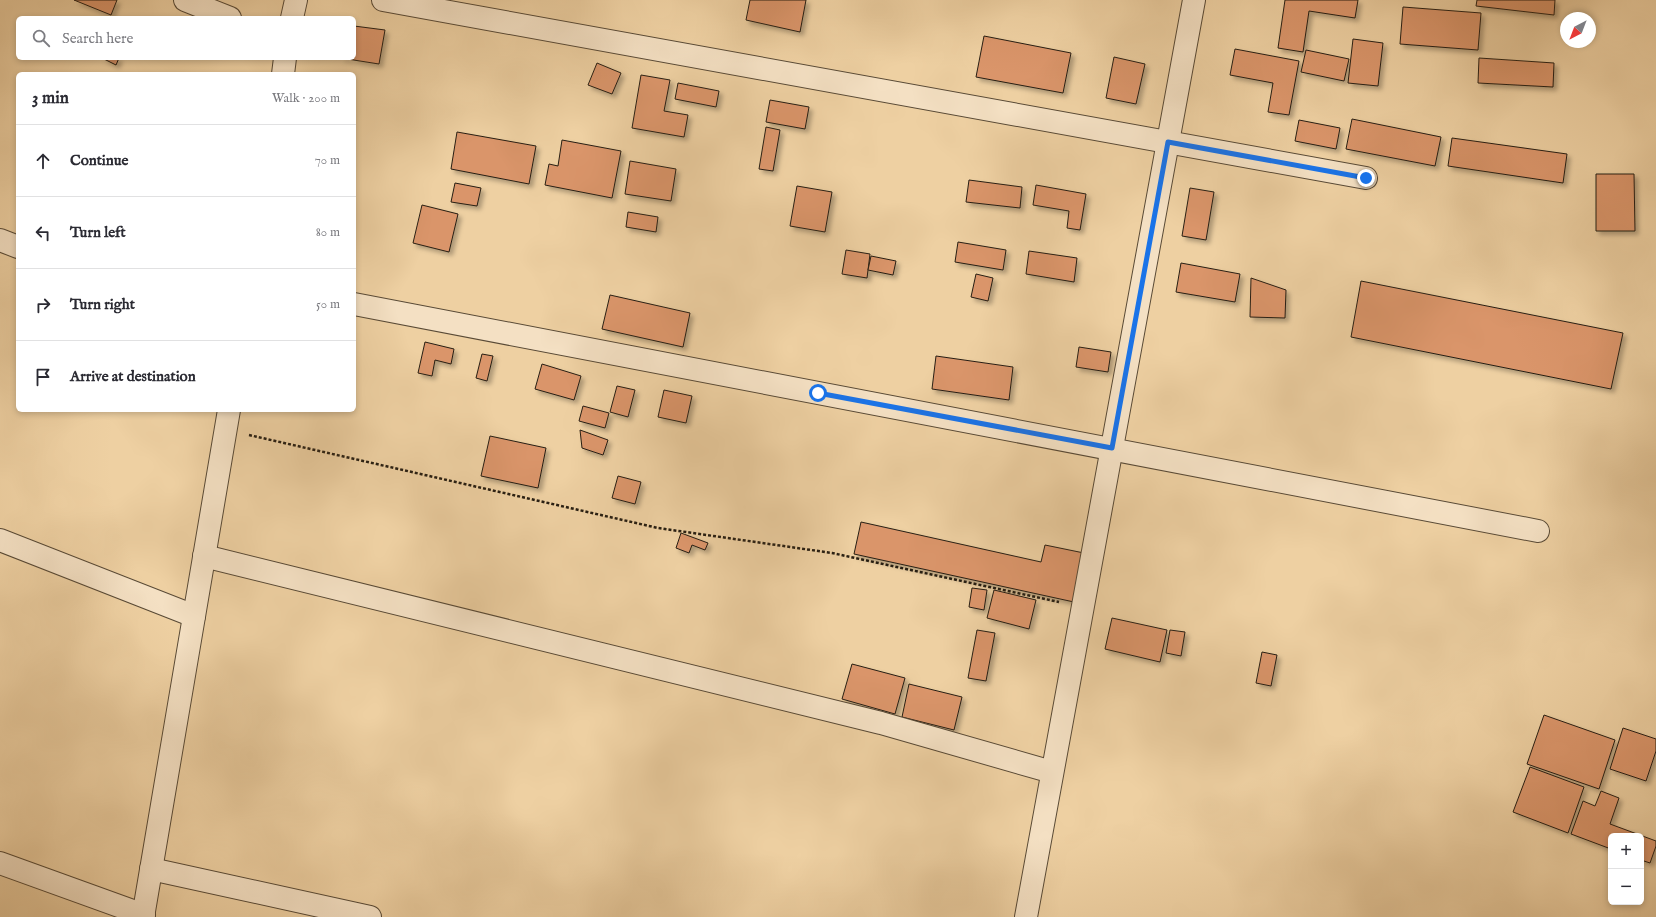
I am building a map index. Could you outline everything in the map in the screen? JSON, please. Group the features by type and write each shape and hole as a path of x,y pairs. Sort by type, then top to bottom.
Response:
{"street":[{"path":"186,0 225,16"},
{"path":"292,16 296,0"},
{"path":"383,0 1366,178"},
{"path":"1026,917 1194,0"},
{"path":"283,72 286,60"},
{"path":"0,240 16,246"},
{"path":"356,304 1112,448 1538,531"},
{"path":"0,862 144,916 227,420"},
{"path":"0,540 194,616"},
{"path":"204,556 881,723 1052,772"},
{"path":"151,869 370,917"}],"path":[{"path":"227,420 658,528 832,553 1082,607"}],"building":[{"path":"74,0 117,0 111,15"},
{"path":"750,0 806,0 800,32 746,20"},
{"path":"1285,0 1358,0 1355,18 1309,11 1303,52 1278,48"},
{"path":"1477,0 1555,0 1554,15 1476,6"},
{"path":"1403,7 1481,13 1478,50 1400,44"},
{"path":"356,26 385,30 379,64 354,60 356,60"},
{"path":"984,36 1071,53 1063,93 976,77"},
{"path":"1353,39 1383,43 1378,86 1348,83"},
{"path":"1235,49 1299,61 1289,115 1268,112 1273,83 1230,75"},
{"path":"1306,50 1349,59 1344,81 1301,72"},
{"path":"1114,57 1145,64 1136,104 1106,98"},
{"path":"1479,58 1554,63 1553,87 1478,83"},
{"path":"106,60 118,60 116,65"},
{"path":"597,63 621,73 612,94 588,85"},
{"path":"641,75 670,80 664,111 688,115 684,137 632,128"},
{"path":"678,83 719,91 716,107 675,99"},
{"path":"770,100 809,107 805,129 766,122"},
{"path":"1352,119 1441,137 1435,166 1346,149"},
{"path":"1299,120 1340,128 1336,149 1295,141"},
{"path":"766,127 780,130 773,171 759,169"},
{"path":"457,132 536,146 529,184 451,169"},
{"path":"1452,138 1567,154 1563,183 1448,166"},
{"path":"562,140 621,151 612,198 545,185 549,164 558,166"},
{"path":"630,161 676,169 671,201 625,194"},
{"path":"1596,174 1634,174 1635,231 1596,231"},
{"path":"969,180 1022,187 1020,208 966,202"},
{"path":"455,183 481,188 477,206 451,202"},
{"path":"1036,185 1086,194 1080,230 1067,228 1069,211 1033,205"},
{"path":"797,186 832,192 825,232 790,226"},
{"path":"1190,188 1214,192 1206,240 1182,236"},
{"path":"422,205 458,214 449,252 413,243"},
{"path":"628,212 658,217 656,232 626,227"},
{"path":"958,242 1006,250 1003,270 955,262"},
{"path":"846,250 870,254 867,278 842,274"},
{"path":"1029,251 1077,258 1074,282 1026,274"},
{"path":"871,256 896,261 893,275 868,270"},
{"path":"1181,263 1240,274 1235,302 1176,292"},
{"path":"976,274 993,278 988,301 971,297"},
{"path":"1251,278 1286,290 1285,318 1250,317"},
{"path":"1361,281 1623,333 1611,389 1351,337"},
{"path":"610,295 690,313 683,347 602,329"},
{"path":"425,342 454,349 451,364 435,360 432,376 418,373"},
{"path":"1079,347 1111,352 1108,372 1076,367"},
{"path":"482,354 493,356 487,381 476,378"},
{"path":"936,356 1013,367 1009,400 932,389"},
{"path":"542,364 581,376 574,400 535,389"},
{"path":"617,386 635,390 628,417 610,412"},
{"path":"664,390 692,396 686,423 658,417"},
{"path":"583,406 609,413 605,428 579,421"},
{"path":"580,430 608,440 603,455 582,448"},
{"path":"490,436 546,448 538,488 481,476"},
{"path":"618,476 641,482 635,504 612,498"},
{"path":"861,522 1041,562 1045,545 1084,553 1074,602 854,554"},
{"path":"681,533 708,543 705,550 692,545 689,553 676,548"},
{"path":"972,588 987,590 984,610 969,607"},
{"path":"994,590 1036,600 1029,629 987,618"},
{"path":"1112,618 1167,630 1160,662 1105,649"},
{"path":"977,630 995,633 986,681 968,678"},
{"path":"1170,630 1185,632 1181,656 1166,653"},
{"path":"1262,652 1277,655 1271,686 1256,683"},
{"path":"852,664 905,678 895,714 842,699"},
{"path":"909,684 962,697 954,730 902,717"},
{"path":"1544,715 1615,740 1599,789 1527,764"},
{"path":"1623,728 1656,739 1656,751 1646,781 1610,769"},
{"path":"1530,767 1584,787 1568,833 1513,812"},
{"path":"1601,791 1619,798 1610,824 1634,833 1608,833 1608,848 1571,834 1583,801 1595,806"},
{"path":"1644,837 1656,841 1656,846 1650,863 1644,861"}],"route":[{"path":"818,393 1112,448 1168,142 1366,178"}]}
